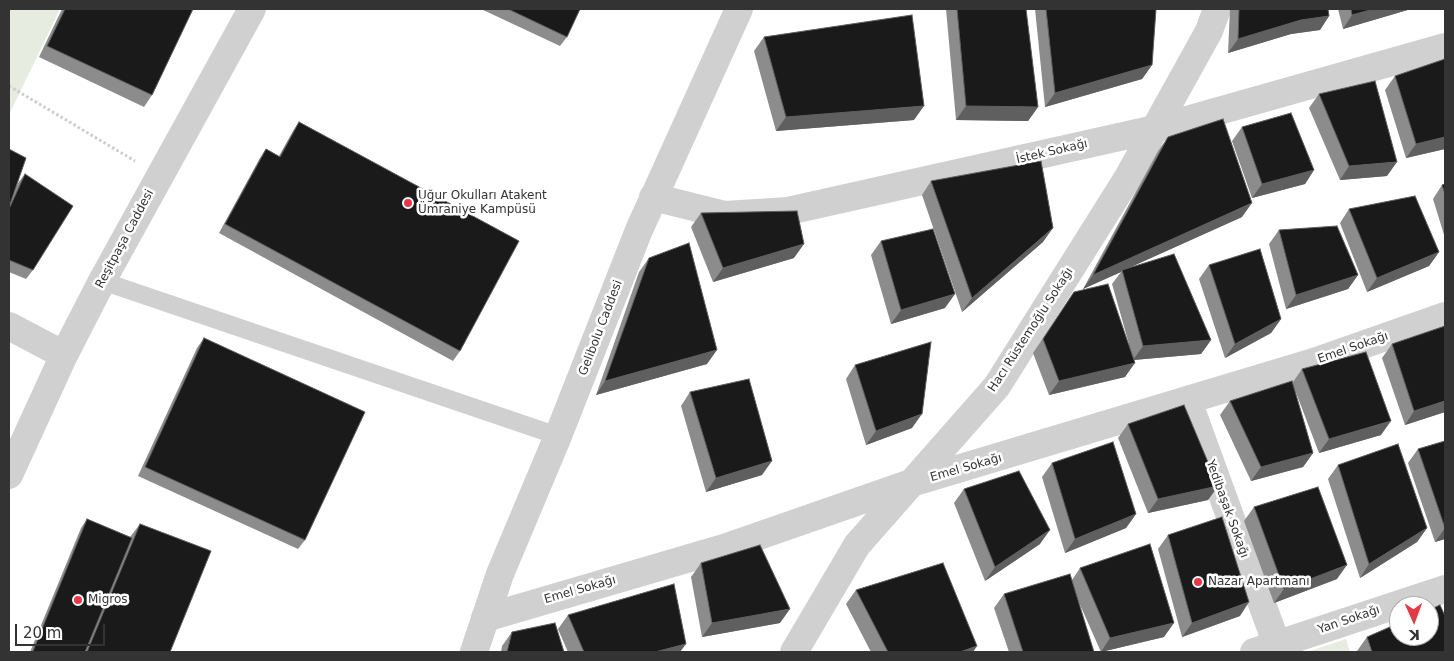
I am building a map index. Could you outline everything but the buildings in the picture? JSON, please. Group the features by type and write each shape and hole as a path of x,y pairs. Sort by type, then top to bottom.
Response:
{"street":[{"name":"Reşitpaşa Caddesi","path":"9,475 64,355 102,281 252,9"},
{"name":"Gelibolu Caddesi","path":"474,652 500,574 558,436 654,197 738,9"},
{"name":"Hacı Rüstemoğlu Sokağı","path":"794,652 857,545 997,386 1127,179 1209,31 1217,9"},
{"name":"İstek Sokağı","path":"654,197 725,215 788,211 1155,129 1445,47"},
{"name":"Emel Sokağı","path":"485,618 724,548 911,483 1314,362 1445,316"},
{"path":"9,326 64,355"},
{"name":"Yedibaşak Sokağı","path":"1188,401 1265,648"},
{"name":"Yan Sokağı","path":"1265,648 1445,589"}],"lane":[{"path":"102,281 558,436"}],"path":[{"path":"9,86 160,175"}],"shaded area":[{"path":"9,9 60,9 9,115"},
{"path":"1346,639 1350,652 1307,652"}],"place":[{"name":"Uğur Okulları Atakent Ümraniye Kampüsü","path":"408,203"},
{"name":"Nazar Apartmanı","path":"1198,582"},
{"name":"Migros","path":"78,600"}]}
